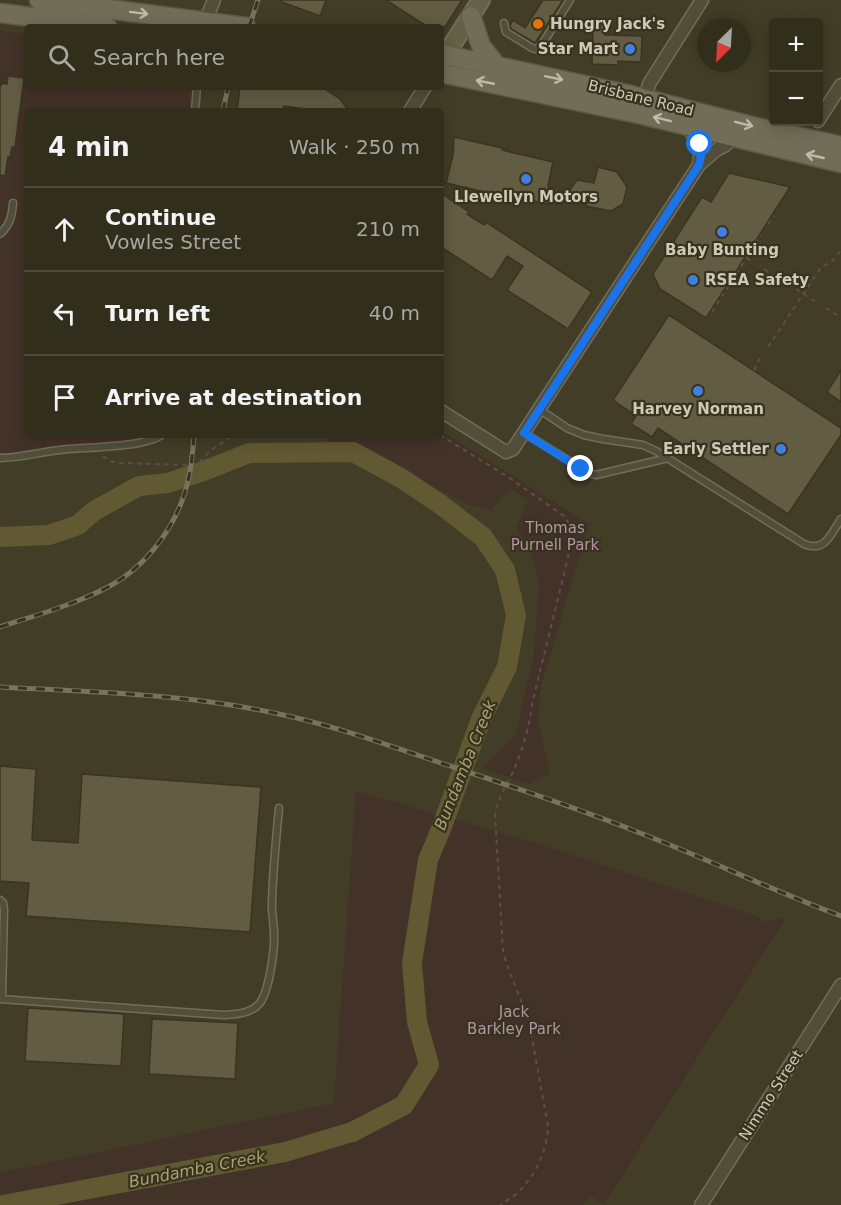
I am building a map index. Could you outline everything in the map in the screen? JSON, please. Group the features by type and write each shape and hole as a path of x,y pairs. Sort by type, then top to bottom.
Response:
{"main road":[{"path":"39,0 221,24"},
{"path":"444,58 481,0"},
{"path":"0,13 83,24"},
{"path":"471,16 480,46 497,66"},
{"name":"Brisbane Road","path":"444,61 497,66 645,98 751,126 841,146"},
{"name":"Brisbane Road","path":"444,62 628,111 841,163"}],"street":[{"path":"205,22 214,0"},
{"path":"645,98 649,84 702,0"},
{"path":"823,113 841,85"},
{"path":"412,108 423,90"},
{"path":"686,125 700,146 699,165"},
{"path":"810,139 816,126"},
{"path":"444,413 506,452 513,449 699,165 735,137"},
{"name":"Nimmo Street","path":"705,1203 841,985"}],"lane":[{"path":"504,23 506,32 532,48 538,48 570,0"},
{"path":"195,108 197,90"},
{"path":"0,234 8,226 13,203"},
{"path":"539,409 567,428 584,435 643,445 668,458 810,547 818,547 825,543 841,519"},
{"path":"524,433 596,476 668,458"},
{"path":"0,458 140,443 157,438"},
{"path":"0,900 4,910 1,999 224,1015 249,1011 258,1006 265,995 273,956 275,936 271,904 279,808"}],"path":[{"path":"768,224 774,216"},
{"path":"712,312 761,235"},
{"path":"768,347 822,266 831,263 841,250"},
{"path":"746,257 754,263"},
{"path":"764,269 777,278"},
{"path":"789,284 816,302"},
{"path":"826,308 840,317"},
{"path":"754,370 761,356"},
{"path":"444,437 508,477 564,516 572,528 571,545 532,704 530,724 520,753 500,796 495,814 503,951 529,1022 548,1126 548,1138 542,1158 515,1196 500,1205"},
{"path":"194,483 199,463 210,451 229,438"},
{"path":"96,447 106,458 118,463 187,465 199,463"}],"green space":[{"path":"0,30 24,34 24,90 190,90 190,108 24,108 24,438 148,438 0,457"},
{"name":"Thomas Purnell Park","path":"444,433 589,524 541,686 538,720 550,773 529,784 483,768 517,733 534,655 539,582 531,550 516,528 528,501 510,488 491,511 464,503 365,448 327,442 329,438 444,438"},
{"name":"Jack Barkley Park","path":"356,791 536,843 759,917 763,922 786,918 604,1204 590,1196 583,1205 9,1205 0,1200 0,1173 334,1103"}],"building":[{"path":"279,0 326,0 320,16"},
{"path":"386,0 462,0 445,27 444,24 423,24"},
{"name":"Hungry Jack's","path":"543,0 563,0 535,43 511,29 510,25 513,20 525,28"},
{"path":"593,24 606,24 605,35 642,36 641,62 618,61 618,65 592,64"},
{"path":"8,76 24,78 15,147 12,147 10,157 8,157 5,176 0,175 0,84 7,84"},
{"path":"240,90 326,90 340,99 347,108 284,106 284,108 237,108"},
{"path":"454,137 553,162 548,186 551,192 548,204 446,183 453,155"},
{"path":"598,167 617,172 627,187 623,204 611,211 586,206 588,199 567,194 577,180 594,183"},
{"path":"729,173 790,187 706,318 660,289 653,274 702,197 711,202"},
{"path":"444,195 469,212 467,214 484,225 486,222 592,292 568,329 507,290 523,266 507,256 492,280 444,249"},
{"path":"669,315 841,428 841,435 788,514 658,428 652,437 631,424 636,416 613,400"},
{"path":"841,370 841,402 827,392"},
{"path":"0,766 36,769 32,840 78,843 82,774 261,787 250,932 26,916 29,883 0,881"},
{"path":"28,1008 124,1014 121,1066 25,1061"},
{"path":"152,1019 238,1023 235,1079 149,1074"}],"waterway":[{"name":"Bundamba Creek","path":"0,537 49,535 78,525 94,511 139,486 168,483 249,453 353,452 401,478 483,537 505,570 516,615 507,667 481,719 428,860 412,963 417,1022 429,1065 404,1105 352,1132 285,1152 3,1205"}],"railway":[{"path":"250,24 258,0"},
{"path":"224,108 227,90"},
{"path":"0,627 82,599 108,587 137,567 160,540 178,510 190,471 194,438"},
{"path":"0,687 105,692 210,702 245,707 319,724 589,814 841,916"}],"place":[{"name":"Hungry Jack's","path":"538,24"},
{"name":"Star Mart","path":"630,49"},
{"name":"Llewellyn Motors","path":"526,179"},
{"name":"Baby Bunting","path":"722,232"},
{"name":"RSEA Safety","path":"693,280"},
{"name":"Harvey Norman","path":"698,391"},
{"name":"Early Settler","path":"781,449"}],"route":[{"path":"581,469 524,433 699,165 700,144"}]}
